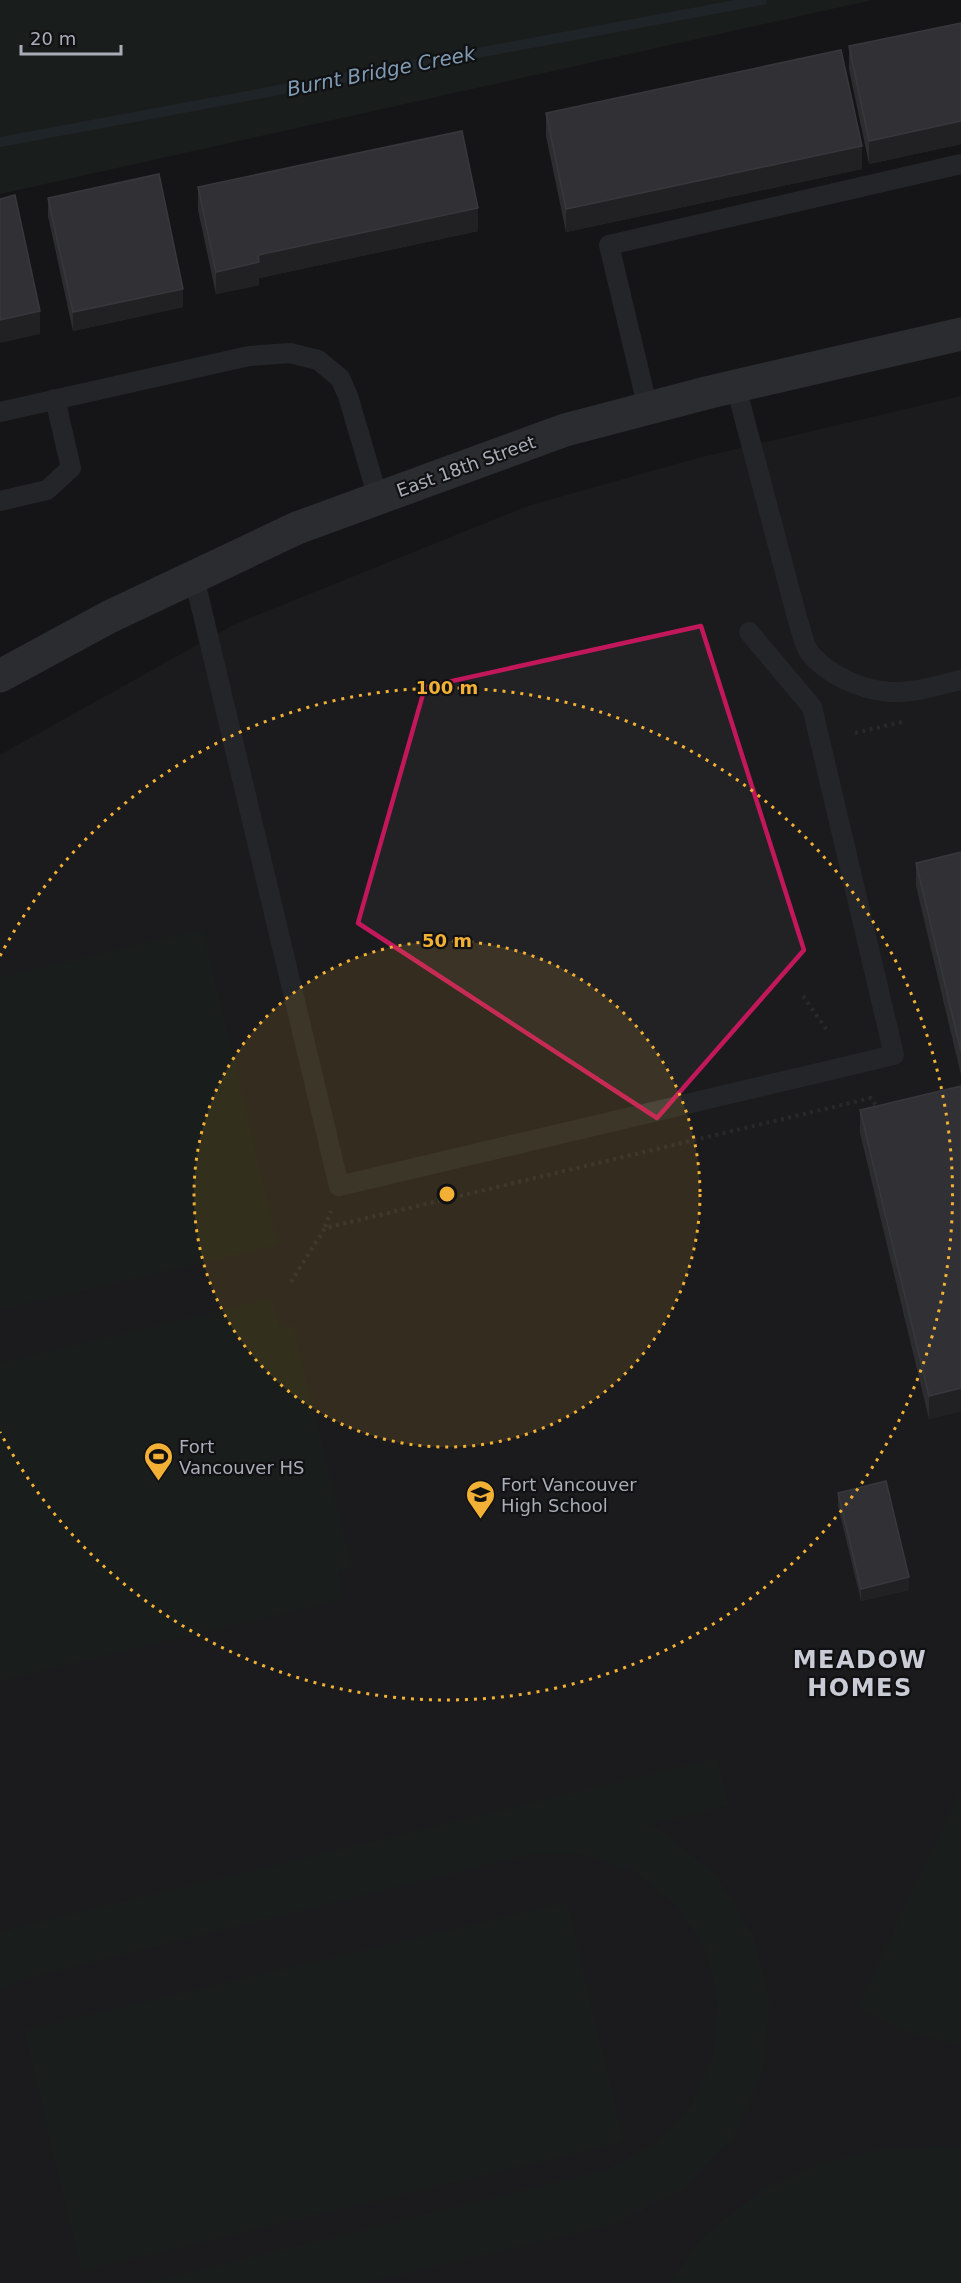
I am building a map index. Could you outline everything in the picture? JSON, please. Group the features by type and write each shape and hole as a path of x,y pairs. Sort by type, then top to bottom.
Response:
{"street":[{"name":"East 18th Street","path":"0,676 109,616 297,528 565,430 961,334"}],"lane":[{"path":"648,409 609,245 961,164"},
{"path":"0,412 249,356 290,353 318,360 340,378 348,396 378,498"},
{"path":"736,387 808,651 832,672 861,686 892,692 924,689 961,680"},
{"path":"0,501 46,490 71,468 55,399"},
{"path":"194,577 339,1186 894,1054 812,707 748,632"}],"path":[{"path":"803,996 829,1033"},
{"path":"873,1088 871,1098 880,1112"},
{"path":"291,1282 325,1228 871,1098"}],"highlighted area":[{"path":"701,626 804,950 657,1118 358,923 425,687"}],"shaded area":[{"path":"0,0 872,0 0,194"},
{"name":"Fort Vancouver High School","path":"961,396 961,2283 0,2283 0,755 233,625 528,506 698,458"},
{"path":"203,929 278,1245 0,1310 0,977"},
{"name":"Fort Vancouver HS","path":"272,1298 280,1328 293,1325 352,1567 338,1571 344,1599 0,1681 0,1363"},
{"path":"717,1758 729,1805 647,1825 661,1830 716,1875 753,1935 770,2004 762,2075 732,2139 682,2190 619,2223 365,2283 147,2283 605,2170 653,2145 691,2106 713,2057 718,2003 706,1950 676,1905 634,1872 582,1854 528,1855 24,1979 0,1991 0,1934 13,1928"},
{"path":"961,1789 961,2045 914,2034 857,2008"},
{"path":"567,1902 624,2142 81,2271 24,2030"},
{"path":"947,2146 961,2148 961,2283 670,2283 702,2237 761,2190 818,2164 881,2149"}],"building":[{"path":"961,23 961,121 869,141 849,46"},
{"path":"841,50 862,146 566,209 546,113"},
{"path":"462,131 478,208 258,255 259,262 216,272 198,187"},
{"path":"159,174 183,289 73,312 48,198"},
{"path":"15,195 40,311 0,320 0,199"},
{"path":"961,852 961,1052 916,863"},
{"path":"961,1086 961,1388 929,1396 860,1110"},
{"path":"886,1481 909,1577 861,1589 838,1493"}],"waterway":[{"name":"Burnt Bridge Creek","path":"0,142 762,0"}],"place":[{"name":"Fort Vancouver HS","path":"158,1482"},
{"name":"Fort Vancouver High School","path":"480,1520"}],"district":[{"name":"MEADOW HOMES","path":"860,1674"}]}
